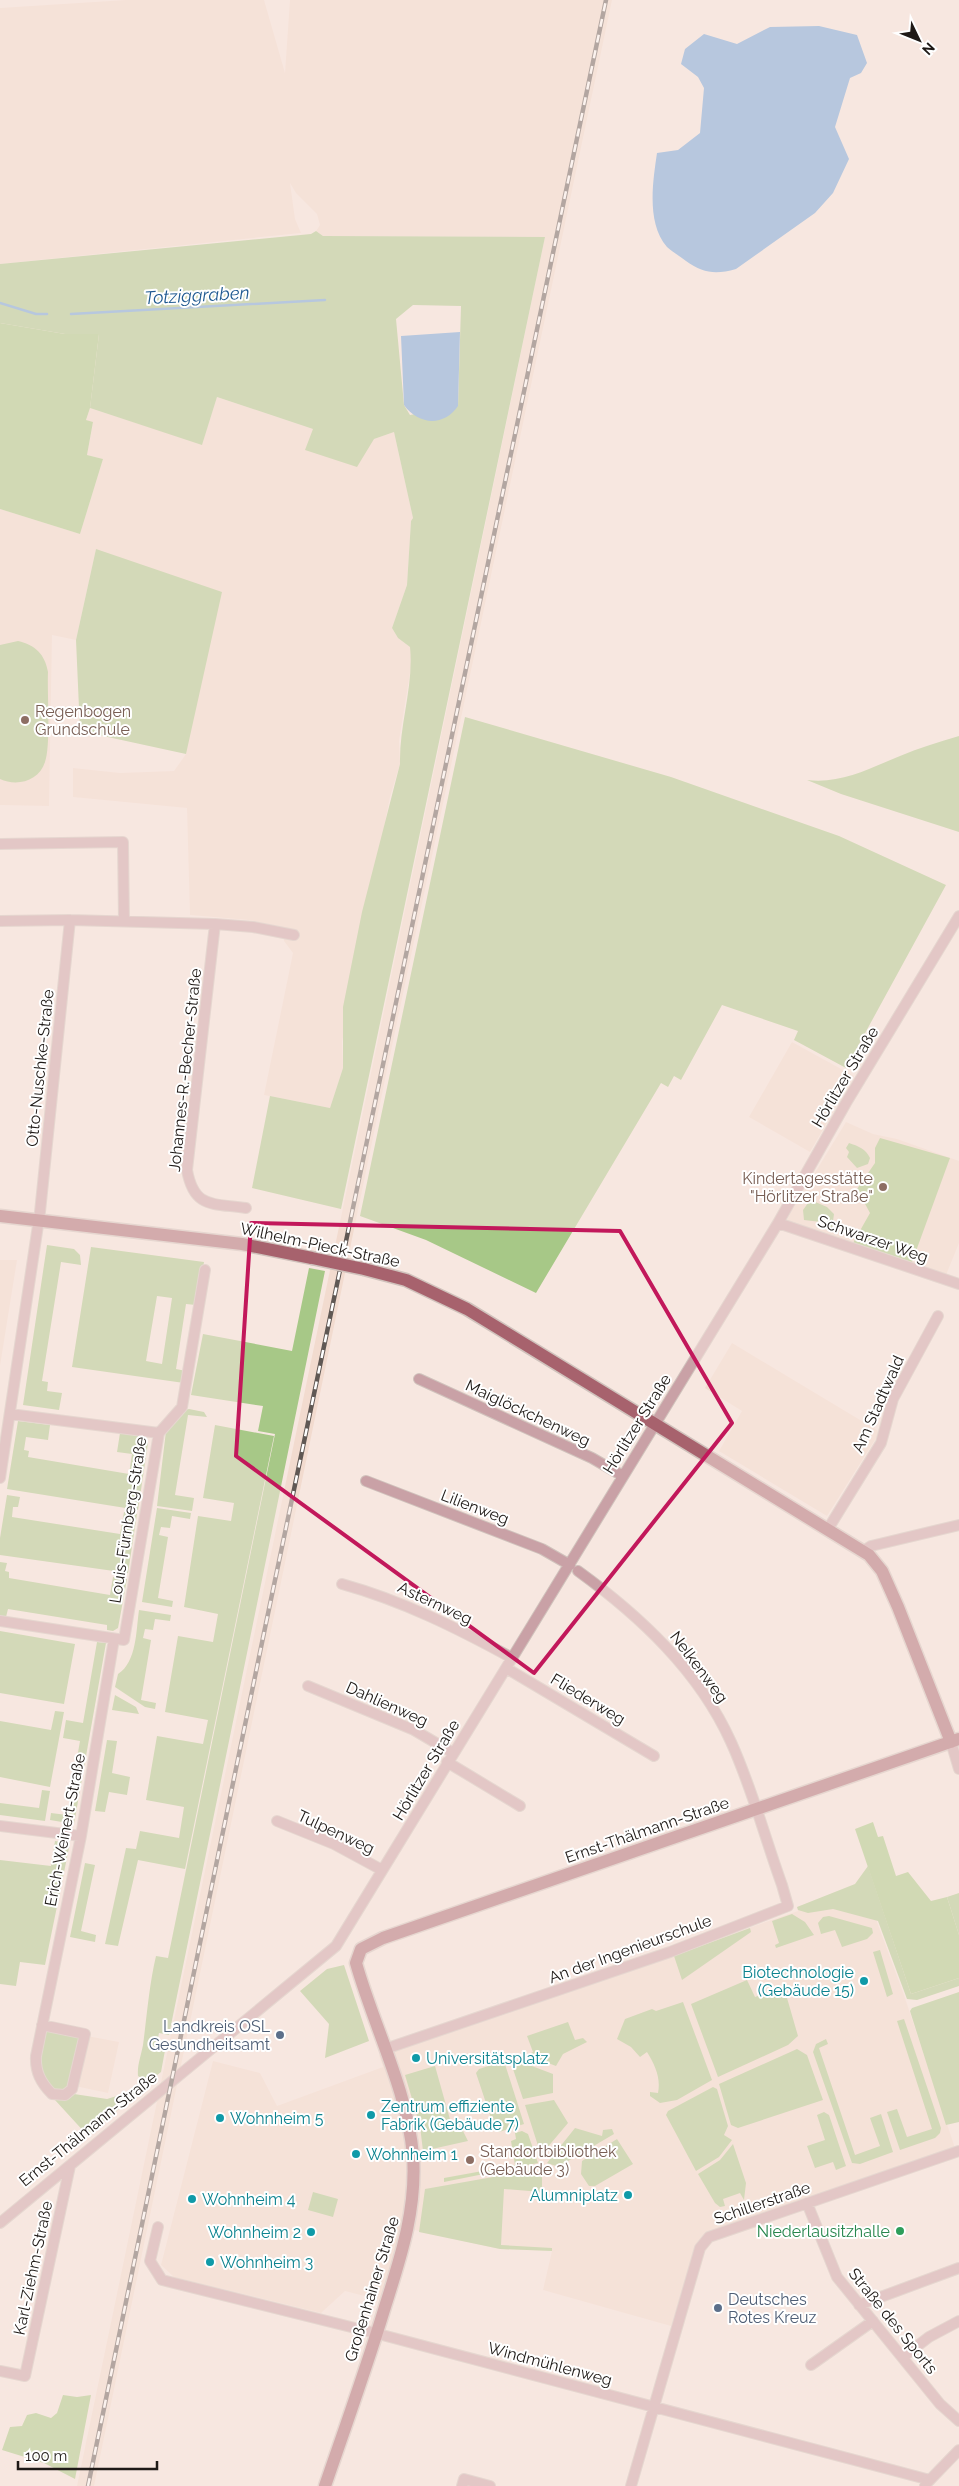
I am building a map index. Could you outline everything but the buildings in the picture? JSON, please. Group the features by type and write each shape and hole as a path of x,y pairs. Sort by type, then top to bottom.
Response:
{"main road":[{"name":"Wilhelm-Pieck-Straße","path":"0,1216 39,1219 242,1244 364,1269 406,1280 460,1305 814,1520 864,1552 876,1562 882,1571 955,1741"},
{"name":"Ernst-Thälmann-Straße","path":"358,1954 366,1944 955,1741"},
{"name":"Großenhainer Straße","path":"325,2486 403,2252 412,2214 414,2190 410,2136 399,2092 356,1963 358,1954"}],"street":[{"path":"0,844 123,842 124,921"},
{"name":"Hörlitzer Straße","path":"336,1946 512,1658 574,1568 623,1476 778,1223 854,1089 959,916"},
{"path":"0,921 70,920 215,924 253,927 294,935"},
{"name":"Otto-Nuschke-Straße","path":"0,1478 39,1219 70,920"},
{"name":"Johannes-R.-Becher-Straße","path":"215,924 187,1170 190,1186 201,1200 208,1203 246,1208"},
{"name":"Schwarzer Weg","path":"778,1223 959,1284"},
{"path":"159,1433 182,1407 205,1270"},
{"name":"Am Stadtwald","path":"828,1529 881,1443 894,1399 938,1316"},
{"name":"Maiglöckchenweg","path":"419,1380 592,1458 623,1476"},
{"name":"Louis-Fürnberg-Straße","path":"10,1414 159,1433 119,1639"},
{"name":"Lilienweg","path":"366,1481 542,1549 574,1568"},
{"path":"864,1552 871,1546 959,1525"},
{"name":"Nelkenweg","path":"574,1568 618,1600 655,1634 675,1657 718,1718 731,1742 756,1811"},
{"name":"Asternweg","path":"342,1584 384,1596 446,1623 512,1658"},
{"path":"0,1621 119,1639"},
{"name":"Erich-Weinert-Straße","path":"42,2025 85,2034 72,2089 66,2095 52,2094 38,2074 36,2056 42,2025 81,1836 119,1639"},
{"name":"Fliederweg","path":"506,1668 654,1756"},
{"name":"Dahlienweg","path":"308,1686 414,1730 453,1753"},
{"path":"955,1741 959,1769"},
{"path":"447,1762 520,1806"},
{"name":"An der Ingenieurschule","path":"385,2050 670,1952 784,1909 788,1902 756,1811"},
{"name":"Tulpenweg","path":"277,1821 334,1844 382,1870"},
{"path":"0,1826 81,1836"},
{"name":"Ernst-Thälmann-Straße","path":"0,2223 336,1946"},
{"name":"Schillerstraße","path":"631,2486 700,2248 710,2237 959,2151"},
{"name":"Karl-Ziehm-Straße","path":"0,2371 25,2376 70,2166"},
{"name":"Straße des Sports","path":"808,2203 837,2277 940,2404 959,2421"},
{"name":"Windmühlenweg","path":"158,2227 150,2261 162,2280 377,2334 927,2483"},
{"path":"859,2304 959,2268"},
{"path":"811,2365 873,2321"},
{"path":"903,2357 929,2337 959,2321"},
{"path":"927,2483 959,2450"},
{"path":"463,2483 490,2486"}],"highlighted area":[{"path":"251,1223 620,1231 732,1423 534,1673 236,1456"}],"shaded area":[{"path":"126,0 264,0 285,73 290,0 612,0 387,1070 94,2486 77,2486 545,237 323,236 316,231 320,225 317,214 296,193 290,183 295,219 301,233 0,264 0,8"},
{"path":"217,397 313,429 374,439 394,432 413,518 411,521 407,585 392,628 398,638 410,647 412,661 399,741 400,764 390,797 342,1042 343,1068 330,1108 264,1095 293,953 284,941 283,927 249,920 190,915 187,808 73,797 73,768 120,773 174,771 186,754 96,549 76,640 52,635 49,806 0,805 0,509 80,534 103,459 87,455 93,423 86,420 90,408 202,444"},
{"path":"792,1042 854,1076 810,1152 749,1117"},
{"name":"Kindertagesstätte \"Hörlitzer Straße\"","path":"846,1122 873,1134 897,1139 959,1161 959,1243 946,1275 789,1224 787,1220 791,1212"},
{"path":"0,1260 17,1260 0,1366"},
{"path":"732,1343 880,1432 827,1516 719,1451 742,1411 705,1388"},
{"path":"863,1884 904,1995 955,2148 724,2228 693,2255 671,2326 543,2290 552,2251 500,2249 401,2227 380,2300 345,2291 321,2313 174,2277 161,2265 213,2061 260,2073 277,2106 383,2067 379,2055 798,1911 797,1907"},
{"path":"87,2036 119,2042 108,2093 75,2086"}],"green space":[{"path":"316,231 323,236 545,237 341,1209 252,1188 270,1096 330,1108 343,1068 343,1007 362,912 400,764 400,749 410,676 410,647 398,638 392,628 407,585 411,521 413,518 394,432 374,439 357,467 305,450 313,429 217,397 202,445 90,408 99,334 65,334 0,323 0,264 311,234","holes":["413,305 461,306 458,406 410,415 404,405 396,319"]},
{"path":"0,323 65,334 99,334 90,408 86,420 93,422 87,455 103,459 80,534 0,509"},
{"path":"96,549 222,592 186,754 80,731 76,640"},
{"name":"Regenbogen Grundschule","path":"18,641 38,651 47,666 48,732 47,754 42,769 27,781 13,782 0,779 0,645"},
{"path":"465,717 671,777 839,836 946,885 846,1068 794,1040 798,1031 722,1005 681,1080 674,1076 668,1087 661,1083 536,1293 426,1240 360,1216"},
{"path":"959,736 959,832 841,794 807,780 819,781 843,778 914,750"},
{"path":"880,1138 950,1158 912,1262 853,1243 870,1213 857,1189 875,1163 875,1148"},
{"path":"849,1143 866,1152 870,1158 868,1164 857,1168 847,1157 849,1152 846,1148"},
{"path":"813,1201 827,1207 834,1214 832,1228 821,1222 804,1220 803,1210 808,1203"},
{"path":"47,1245 74,1249 80,1255 81,1265 61,1262 42,1381 48,1382 47,1391 62,1393 59,1410 23,1405"},
{"path":"91,1247 204,1262 196,1305 186,1304 176,1369 186,1371 184,1383 72,1367","holes":["157,1296 172,1298 162,1364 146,1361"]},
{"path":"309,1268 325,1271 169,2035 159,2033 157,2043 166,2045 161,2072 148,2082 138,2076 138,2072 156,1956 168,1958 275,1434 258,1431 263,1406 191,1395 203,1334 292,1351"},
{"path":"185,1410 204,1412 207,1417 188,1415 175,1495 194,1498 192,1511 157,1506 166,1431"},
{"path":"18,1421 50,1425 48,1440 26,1437 24,1450 29,1451 28,1457 129,1474 132,1454 117,1452 120,1433 146,1437 148,1443 138,1510 7,1489"},
{"path":"215,1425 274,1436 185,1869 138,1860 118,1946 105,1944 126,1848 136,1849 140,1831 179,1838 184,1807 146,1800 157,1736 203,1744 208,1720 165,1712 178,1636 213,1642 218,1614 184,1607 198,1516 231,1521 234,1503 203,1498"},
{"path":"7,1495 20,1497 18,1507 13,1507 12,1517 120,1534 124,1512 137,1514 128,1573 0,1555 0,1538"},
{"path":"157,1508 191,1513 190,1519 172,1516 170,1528 161,1527 159,1535 168,1537 158,1598 173,1601 172,1607 142,1602"},
{"path":"0,1562 7,1563 5,1571 9,1572 9,1578 110,1595 113,1577 127,1579 118,1628 113,1631 107,1630 107,1625 8,1609 6,1617 0,1616"},
{"path":"139,1610 171,1615 170,1621 155,1619 153,1630 145,1629 143,1638 151,1640 141,1700 156,1703 155,1709 145,1707 115,1687 118,1674 129,1662 132,1654"},
{"path":"0,1631 75,1644 64,1704 0,1693"},
{"path":"97,1642 106,1643 74,1824 50,1820 51,1813 67,1815 80,1741 63,1738 66,1720 83,1723"},
{"path":"115,1695 136,1707 139,1714 112,1710"},
{"path":"55,1711 64,1712 50,1787 0,1777 0,1721 51,1730"},
{"path":"107,1740 117,1741 112,1773 130,1777 127,1795 109,1792 105,1812 95,1811"},
{"path":"42,1790 50,1791 45,1821 0,1815 0,1803 39,1808"},
{"path":"873,1822 878,1837 883,1836 896,1876 908,1872 931,1901 947,1897 959,1935 959,1978 911,1994 855,1829"},
{"path":"55,1841 70,1843 45,1965 20,1962 16,1986 0,1984 0,1860 51,1866"},
{"path":"85,1863 95,1865 81,1931 96,1935 95,1942 70,1937"},
{"path":"868,1866 911,1994 959,1978 959,1986 917,2000 907,1999 878,1921 833,1909 808,1913 798,1910 797,1907 855,1884"},
{"path":"959,1893 959,1935 947,1897"},
{"path":"792,1914 805,1922 814,1935 776,1948 775,1945 779,1943 772,1921"},
{"path":"829,1916 872,1928 873,1933 867,1939 842,1947 835,1930 821,1934 818,1923 823,1917"},
{"path":"750,1928 751,1932 682,1980 674,1956"},
{"path":"880,1950 893,1994 887,1997 873,1952"},
{"path":"344,1965 369,2041 325,2058 329,2024 300,1991 327,1969"},
{"path":"747,1980 755,1997 772,1991 785,1991 798,2036 788,2045 718,2077 691,2004"},
{"path":"959,1992 959,2122 946,2125 910,2011 912,2008"},
{"path":"683,2002 712,2080 677,2100 660,2103 650,2096 650,2092 658,2093 659,2082 655,2067 647,2052 640,2057 631,2047 617,2039 625,2019 652,2009 656,2011"},
{"path":"904,2019 941,2128 940,2133 935,2138 900,2150 887,2112 897,2109 907,2137 932,2129 897,2021"},
{"path":"568,2022 575,2040 583,2038 587,2042 563,2054 556,2066 527,2055 533,2052 527,2036"},
{"path":"46,2030 80,2037 67,2091 55,2091 44,2077 41,2055"},
{"path":"826,2039 828,2044 819,2048 855,2155 880,2146 870,2118 881,2114 893,2152 860,2164 852,2163 813,2052 816,2044"},
{"path":"797,2049 807,2055 823,2100 738,2128 731,2125 719,2084"},
{"path":"516,2060 553,2074 553,2093 523,2099 512,2066 512,2061"},
{"path":"504,2061 524,2124 499,2132 494,2127 476,2073 479,2069"},
{"path":"435,2066 453,2130 463,2131 468,2141 423,2151 420,2126 405,2075"},
{"path":"146,2087 87,2135 55,2100 70,2098 74,2094 107,2099"},
{"path":"713,2087 717,2089 728,2126 724,2135 732,2140 719,2157 696,2171 666,2115 668,2111"},
{"path":"554,2100 568,2123 541,2155 525,2105"},
{"path":"824,2112 829,2115 846,2166 836,2170 833,2162 815,2168 807,2146 825,2140 817,2115"},
{"path":"575,2128 602,2136 603,2130 612,2129 614,2134 563,2164 556,2166 547,2163"},
{"path":"522,2131 528,2134 538,2163 444,2182 444,2178 515,2165 511,2141 516,2139 515,2133"},
{"path":"617,2139 633,2164 595,2186 589,2186 581,2174 582,2161"},
{"path":"733,2144 746,2183 744,2200 740,2193 723,2199 725,2206 720,2207 715,2203 698,2174 720,2160"},
{"path":"533,2170 542,2175 542,2192 504,2189 501,2245 552,2248 552,2251 500,2249 419,2232 425,2189"},
{"path":"313,2192 338,2199 333,2217 308,2210"},
{"path":"63,2395 77,2397 91,2395 75,2479 44,2463 2,2450 10,2427 22,2426 27,2415 36,2413 51,2418 57,2413"}],"water":[{"path":"819,26 857,35 867,63 861,73 850,78 835,127 849,159 833,193 815,213 736,269 710,272 698,268 671,251 660,237 656,226 653,202 657,153 678,150 700,133 704,88 698,77 681,64 685,49 704,34 737,44 770,27"},
{"path":"460,332 458,406 446,418 431,421 416,417 404,405 401,336"}],"waterway":[{"name":"Totziggraben","path":"71,314 325,300"},
{"name":"Totziggraben","path":"0,303 36,314 47,314"}],"railway":[{"path":"88,2486 265,1628 606,0"}],"place":[{"name":"Regenbogen Grundschule","path":"25,720"},
{"name":"Kindertagesstätte \"Hörlitzer Straße\"","path":"883,1187"},
{"name":"Biotechnologie (Gebäude 15)","path":"864,1981"},
{"name":"Landkreis OSL Gesundheitsamt","path":"280,2035"},
{"name":"Universitätsplatz","path":"416,2058"},
{"name":"Zentrum effiziente Fabrik (Gebäude 7)","path":"371,2115"},
{"name":"Wohnheim 5","path":"220,2118"},
{"name":"Wohnheim 1","path":"356,2154"},
{"name":"Standortbibliothek (Gebäude 3)","path":"470,2160"},
{"name":"Alumniplatz","path":"628,2195"},
{"name":"Wohnheim 4","path":"192,2199"},
{"name":"Niederlausitzhalle","path":"900,2231"},
{"name":"Wohnheim 2","path":"311,2232"},
{"name":"Wohnheim 3","path":"210,2262"},
{"name":"Deutsches Rotes Kreuz","path":"718,2308"}]}
